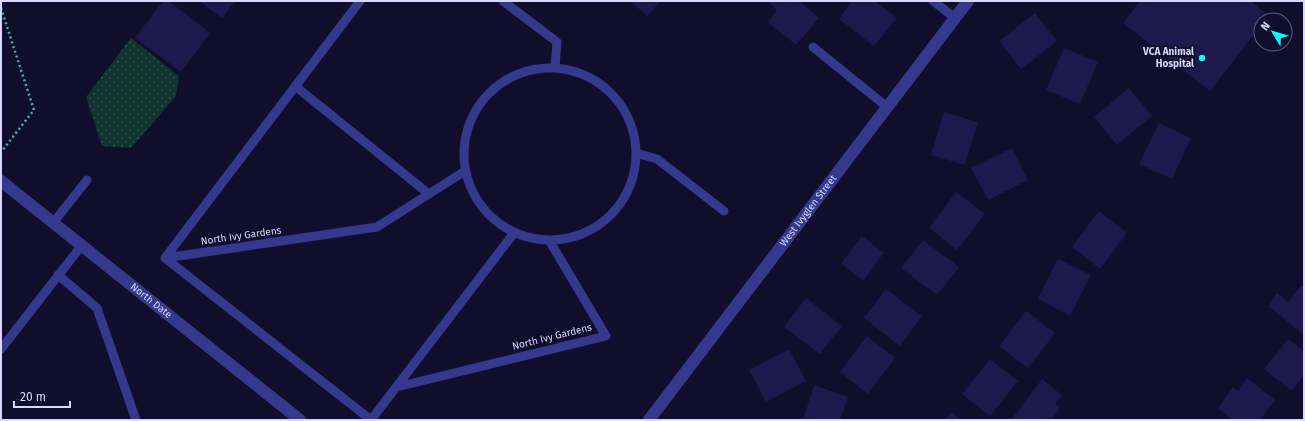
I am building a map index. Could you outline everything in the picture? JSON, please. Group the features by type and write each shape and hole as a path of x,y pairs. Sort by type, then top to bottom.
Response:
{"street":[{"name":"West Ivyglen Street","path":"649,420 968,1"},
{"name":"North Date","path":"1,181 300,420"}],"lane":[{"name":"North Ivy Gardens","path":"165,258 360,1"},
{"path":"502,1 557,42 555,67"},
{"path":"934,1 955,18"},
{"path":"813,47 887,107"},
{"path":"555,67 580,72 603,85 621,104 632,128 636,154 632,180 619,205 600,224 576,236 548,240 531,238 514,233 491,218 474,197 465,171 463,145 470,120 484,97 504,80 528,70 555,67"},
{"path":"295,86 429,194"},
{"path":"636,154 657,159 724,211"},
{"name":"North Ivy Gardens","path":"165,258 377,228 465,171"},
{"path":"53,223 87,180"},
{"path":"165,258 371,420 514,233"},
{"name":"North Ivy Gardens","path":"397,387 606,336 548,240"},
{"path":"1,349 82,245"},
{"path":"58,275 96,308 136,420"}],"path":[{"path":"1,8 34,110 1,152"}],"green space":[{"path":"131,38 179,76 176,96 131,148 102,146 86,97"}],"building":[{"path":"163,1 169,1 210,33 181,72 135,38"},
{"path":"199,1 235,1 222,18"},
{"path":"629,1 660,1 648,16"},
{"path":"767,1 799,1 819,18 796,45 768,22 777,10"},
{"path":"852,1 875,1 897,18 874,46 839,19"},
{"name":"VCA Animal Hospital","path":"1140,1 1250,1 1264,12 1253,12 1253,36 1210,91 1123,23"},
{"path":"1035,13 1057,41 1021,69 999,41"},
{"path":"1064,48 1098,62 1080,104 1046,90"},
{"path":"1129,88 1152,116 1117,145 1094,117"},
{"path":"944,112 978,122 965,165 931,155"},
{"path":"1159,123 1191,138 1172,179 1139,164"},
{"path":"1012,148 1028,180 988,200 971,168"},
{"path":"956,192 985,214 957,250 929,228"},
{"path":"1099,211 1127,233 1100,269 1072,247"},
{"path":"862,236 884,253 863,281 841,263"},
{"path":"923,240 959,267 937,295 901,268"},
{"path":"1058,259 1091,275 1070,316 1038,299"},
{"path":"1301,286 1304,288 1304,335 1268,306 1277,293 1288,302"},
{"path":"886,289 922,316 900,346 864,318"},
{"path":"806,298 842,326 820,354 784,327"},
{"path":"1026,311 1055,333 1028,368 999,346"},
{"path":"867,336 895,358 868,394 840,372"},
{"path":"1288,339 1304,351 1304,375 1292,391 1264,369"},
{"path":"789,349 806,381 766,402 749,370"},
{"path":"990,359 1018,381 990,416 962,394"},
{"path":"1247,378 1275,400 1260,420 1233,420 1218,408 1233,387 1238,391"},
{"path":"1042,379 1062,395 1055,404 1060,408 1051,420 1011,420"},
{"path":"814,385 848,397 840,420 803,420"},
{"path":"952,412 961,420 944,420"}],"place":[{"name":"VCA Animal Hospital","path":"1202,58"}]}
